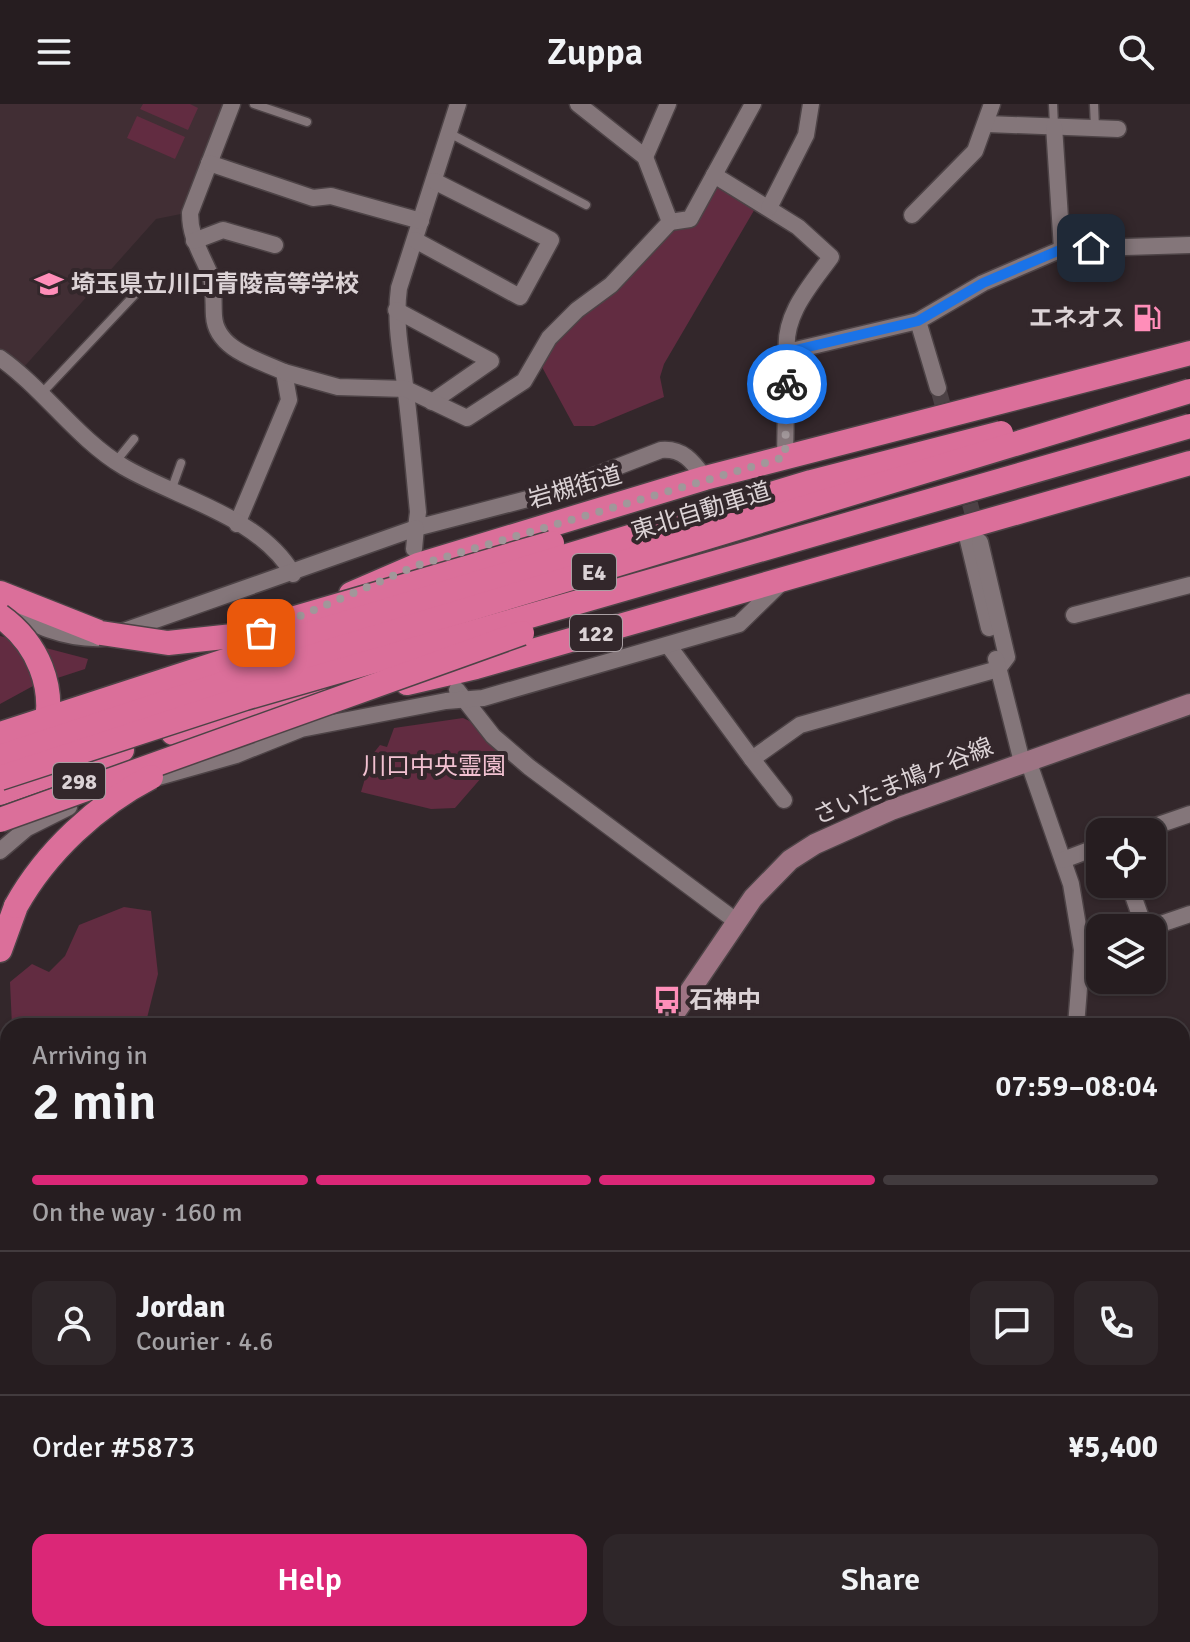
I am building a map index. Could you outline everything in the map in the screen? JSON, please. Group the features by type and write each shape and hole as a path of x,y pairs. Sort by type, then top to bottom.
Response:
{"highway":[{"name":"岩槻街道","path":"0,745 68,719 418,565 705,478 1190,353"},
{"path":"0,593 124,638 168,643 211,640 256,631 611,526 811,482 1190,389"},
{"name":"東北自動車道","path":"0,757 238,679 1190,389"},
{"name":"E4","path":"0,778 245,698 1190,426"},
{"name":"122","path":"0,794 156,738 272,707 476,667 785,579 973,535 1190,463"},
{"path":"0,733 270,646 811,482"},
{"path":"0,821 526,631 619,589"},
{"path":"0,616 20,633 39,659 49,705 40,748 23,772 0,794"},
{"path":"0,733 68,719"},
{"path":"0,950 25,890 84,824 141,782 256,729"},
{"name":"122","path":"0,764 156,738"},
{"name":"298","path":"0,821 156,738"}],"main road":[{"name":"さいたま鳩ヶ谷線","path":"671,1018 736,921 771,878 815,844 858,823 1190,704"}],"street":[{"path":"232,104 190,213 190,233 211,276 214,321 221,338 234,349 284,372 338,387 406,389 467,418 524,381 549,338 577,310 611,285 670,222 690,219 753,104"},
{"path":"414,549 418,512 406,389 396,336 396,310 399,288 458,104"},
{"path":"578,104 645,157 670,222"},
{"path":"645,157 668,104"},
{"path":"769,208 806,135 811,104"},
{"path":"912,215 975,151 992,104"},
{"path":"987,124 1118,129"},
{"path":"1054,126 1062,249"},
{"path":"209,163 313,198 331,196 421,221"},
{"path":"714,175 798,227 831,257 804,294 785,330 785,457"},
{"path":"415,240 520,297 551,240 434,181"},
{"path":"194,241 223,230 275,245"},
{"path":"787,352 918,321 983,283 1062,249 1190,245"},
{"path":"396,310 491,361 432,402"},
{"path":"918,321 938,388"},
{"path":"0,358 117,460 237,524 273,547 293,574"},
{"path":"237,524 289,400 284,372"},
{"path":"0,606 54,633 73,638 104,638 293,574 416,528 547,494 661,450 673,449 682,453 705,478"},
{"path":"973,535 998,669 1022,762 1031,769 1063,860 1082,950 1077,1018"},
{"path":"0,851 27,828 72,805 236,755 284,734 446,701 739,624 785,579"},
{"path":"1074,615 1190,585"},
{"path":"668,645 784,800"},
{"path":"752,759 800,725 998,669"},
{"path":"462,696 493,736 529,767 736,921"},
{"path":"1166,822 1190,814"},
{"path":"1063,860 1086,851"},
{"path":"1134,898 1142,921 1155,926 1190,914"}],"lane":[{"path":"254,104 307,122"},
{"path":"1053,104 1054,126"},
{"path":"1094,104 1095,128"},
{"path":"449,133 586,205"},
{"path":"41,394 142,287"},
{"path":"117,460 134,439"},
{"path":"172,488 181,463"}],"shaded area":[{"name":"埼玉県立川口青陵高等学校","path":"0,104 226,104 186,213 156,219 24,367 0,349"}],"green space":[{"path":"143,104 190,104 198,108 188,130 140,109"},
{"path":"137,116 185,137 175,159 127,138"},
{"path":"722,186 756,207 664,364 660,377 664,397 594,426 574,426 542,367 549,349 671,231 693,226 715,187"},
{"path":"0,636 88,659 85,669 33,686 0,704"},
{"name":"川口中央霊園","path":"463,718 474,723 502,754 455,808 431,809 361,792 372,755 380,745 387,747 394,728"},
{"path":"124,907 151,911 158,974 147,1018 12,1018 10,982 32,964 49,972 65,956 79,925"}],"tunnel":[{"path":"938,388 978,533"}],"way so far":[{"path":"261,633 418,565 521,532 785,457 787,384"}],"place":[{"name":"埼玉県立川口青陵高等学校","path":"49,284"},
{"name":"エネオス","path":"1147,318"},
{"name":"石神中","path":"667,1000"}],"route":[{"path":"787,384 787,352 918,321 983,283 1062,249 1091,248"}]}
